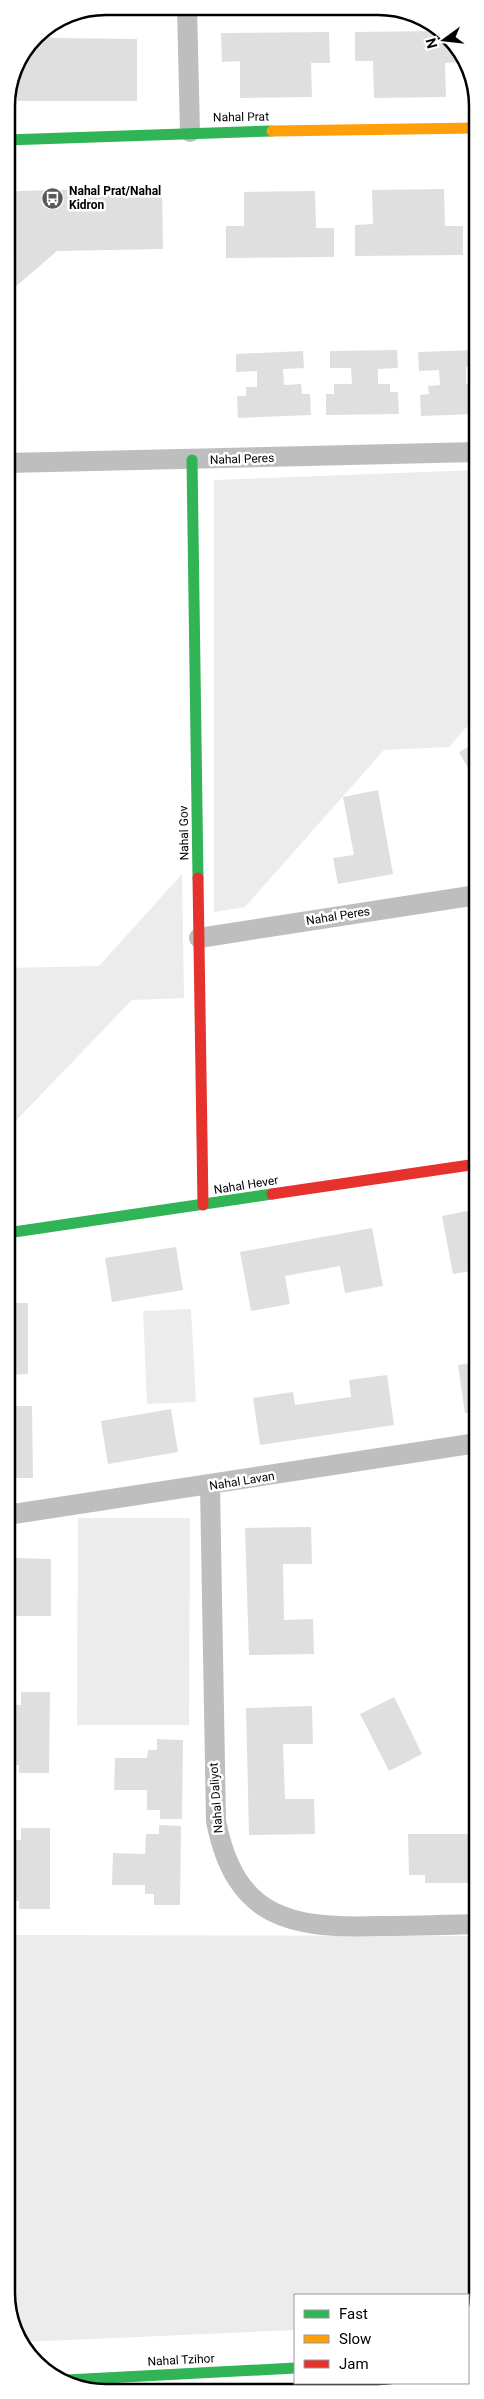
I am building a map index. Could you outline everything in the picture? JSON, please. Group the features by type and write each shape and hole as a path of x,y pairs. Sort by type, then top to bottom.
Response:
{"street":[{"path":"187,15 190,132"},
{"name":"Nahal Prat","path":"15,140 190,132 469,128"},
{"name":"Nahal Peres","path":"15,463 469,452"},
{"name":"Nahal Gov","path":"192,460 202,1205"},
{"name":"Nahal Peres","path":"199,938 469,896"},
{"name":"Nahal Hever","path":"15,1233 469,1165"},
{"name":"Nahal Lavan","path":"15,1515 469,1444"},
{"name":"Nahal Daliyot","path":"210,1486 216,1821 220,1844 239,1883 252,1899 273,1913 296,1921 343,1927 469,1924"},
{"name":"Nahal Tzihor","path":"78,2379 294,2368"}],"shaded area":[{"path":"469,470 469,724 449,747 384,750 245,907 214,912 214,480"},
{"path":"182,874 184,998 132,1000 15,1122 15,968 99,966"},
{"path":"191,1309 196,1402 147,1404 143,1311"},
{"path":"78,1518 190,1518 189,1725 77,1725"},
{"path":"15,1935 469,1936 469,2294 294,2294 294,2330 29,2342 18,2317 15,2293"}],"building":[{"path":"429,31 442,42 458,62 445,63 446,97 374,98 373,61 355,61 355,32"},
{"path":"329,32 330,63 311,63 312,97 240,98 240,61 222,62 221,33"},
{"path":"49,36 52,38 137,39 137,101 18,101 16,96 18,82 24,66 30,55"},
{"path":"162,187 163,249 57,251 15,287 15,195 17,191"},
{"path":"444,189 445,226 463,226 463,255 355,256 355,225 373,224 372,190"},
{"path":"315,191 316,228 334,228 334,257 226,258 226,226 244,226 244,192"},
{"path":"397,350 398,368 378,369 378,384 390,384 390,392 398,392 399,414 326,415 326,394 334,394 334,384 352,384 351,368 330,368 330,351"},
{"path":"469,350 469,367 466,367 466,384 469,384 469,414 421,416 420,395 429,394 428,386 440,385 439,370 419,371 418,352"},
{"path":"303,351 304,368 283,369 284,385 301,384 302,394 310,394 311,415 238,418 237,396 246,396 246,387 257,387 257,371 236,372 236,354"},
{"path":"469,746 469,770 459,752"},
{"path":"378,790 393,874 338,884 333,858 354,855 343,797"},
{"path":"469,1211 469,1271 453,1274 442,1216"},
{"path":"372,1228 383,1286 345,1293 340,1266 285,1276 290,1304 251,1311 240,1252"},
{"path":"176,1247 183,1290 112,1302 105,1258"},
{"path":"15,1303 28,1303 28,1374 15,1375"},
{"path":"469,1363 469,1412 465,1413 458,1365"},
{"path":"387,1375 394,1425 260,1445 253,1398 293,1392 295,1405 351,1397 349,1380"},
{"path":"15,1406 32,1406 33,1478 15,1478"},
{"path":"171,1409 178,1452 108,1464 101,1421"},
{"path":"311,1527 312,1564 283,1564 284,1620 313,1619 314,1654 249,1655 245,1528"},
{"path":"15,1558 51,1559 51,1616 15,1616"},
{"path":"21,1692 50,1692 49,1773 19,1773 19,1765 15,1765 15,1705 21,1705"},
{"path":"394,1697 422,1754 389,1771 360,1714"},
{"path":"312,1706 313,1744 283,1744 285,1799 314,1799 315,1834 249,1835 246,1708"},
{"path":"157,1739 183,1740 182,1819 160,1819 160,1810 147,1810 147,1790 114,1790 115,1758 147,1758 148,1750 157,1750"},
{"path":"159,1825 181,1826 180,1905 154,1905 154,1894 145,1894 145,1885 112,1885 113,1853 145,1854 146,1834 159,1834"},
{"path":"21,1828 50,1828 50,1909 19,1909 19,1901 15,1901 15,1840 21,1840"},
{"path":"408,1834 469,1834 469,1883 425,1883 425,1875 409,1875"}],"traffic: fast":[{"path":"15,140 272,131"},
{"path":"192,460 198,878"},
{"path":"15,1232 272,1194"},
{"path":"78,2379 294,2368"}],"traffic: slow":[{"path":"272,131 469,128"}],"traffic: jam":[{"path":"198,878 203,1205"},
{"path":"272,1194 469,1165"}],"place":[{"name":"Nahal Prat/Nahal Kidron","path":"53,198"}]}
